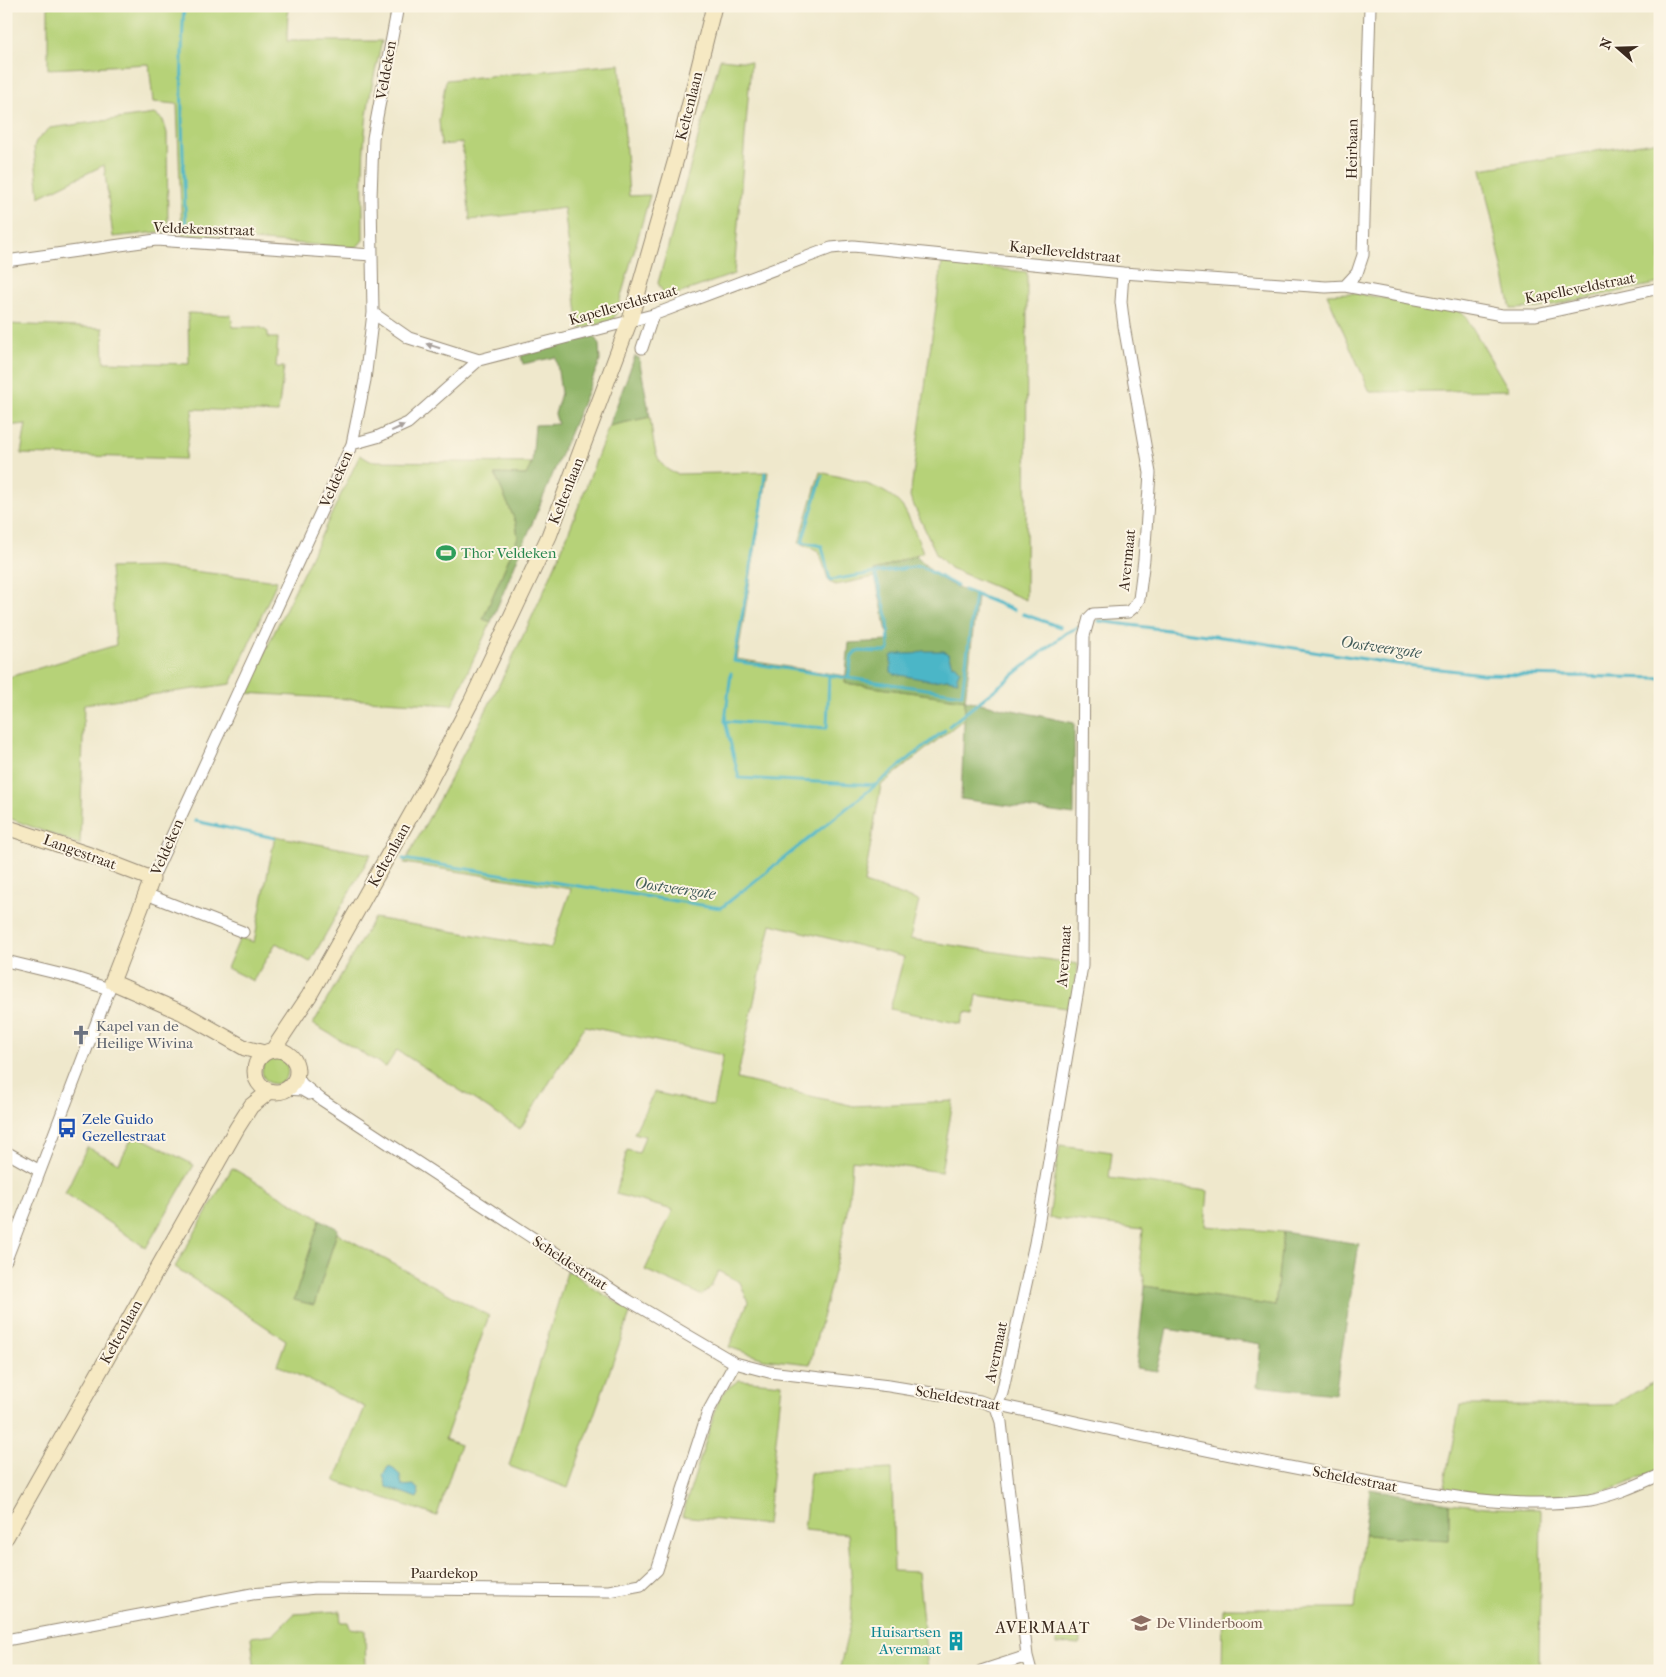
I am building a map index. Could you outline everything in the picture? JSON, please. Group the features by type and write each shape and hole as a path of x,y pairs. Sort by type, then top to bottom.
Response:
{"main road":[{"name":"Keltenlaan","path":"237,1128 253,1089 257,1060 269,1051 309,996 426,788 514,612 570,483 630,320 676,158 714,6"},
{"name":"Langestraat","path":"6,826 152,879"},
{"name":"Veldeken","path":"110,986 152,879"},
{"path":"110,986 184,1013 245,1048 283,1051 293,1058"},
{"name":"Keltenlaan","path":"296,1075 293,1058 295,1032 309,996"},
{"path":"227,1039 246,1056 255,1071 259,1083 270,1091 286,1089 292,1084 296,1075"},
{"name":"Keltenlaan","path":"6,1537 237,1128 251,1106 270,1091"}],"street":[{"name":"Veldeken","path":"152,879 352,444 365,380 373,313 371,198 374,138 398,6"},
{"name":"Heirbaan","path":"1345,286 1357,273 1363,256 1370,6"},
{"name":"Veldekensstraat","path":"6,261 156,240 372,255"},
{"name":"Kapelleveldstraat","path":"479,360 653,315 815,253 831,248 853,246 1123,273 1326,287 1345,286 1482,312 1510,315 1536,315 1660,288"},
{"name":"Avermaat","path":"996,1407 1002,1393 1035,1243 1082,966 1084,636 1089,618 1093,614 1128,612 1134,607 1139,599 1144,558 1150,473 1124,326 1121,302 1123,273"},
{"path":"373,313 409,338 479,360"},
{"path":"642,348 653,315"},
{"name":"Veldeken","path":"352,444 377,437 408,423 479,360"},
{"path":"146,894 243,932"},
{"path":"6,960 110,986"},
{"name":"Veldeken","path":"6,1260 110,986"},
{"name":"Scheldestraat","path":"296,1075 302,1084 322,1100 626,1299 735,1362 769,1372 889,1386 980,1401 996,1407 1004,1406 1215,1453 1444,1496 1494,1502 1589,1500 1611,1495 1660,1475"},
{"name":"Scheldestraat","path":"286,1089 302,1090 322,1100"},
{"path":"6,1152 40,1171"},
{"name":"Paardekop","path":"6,1640 252,1594 316,1588 609,1591 641,1585 657,1570 708,1412 735,1362"},
{"path":"996,1407 1001,1422 1027,1656 1031,1671"},
{"path":"981,1671 1027,1656"}],"green space":[{"path":"48,6 288,6 287,41 382,41 366,119 363,171 363,240 357,247 346,247 182,235 177,104 153,102 149,64 48,69"},
{"path":"720,59 751,62 734,274 666,298 658,283"},
{"path":"620,64 629,196 650,195 616,314 612,321 579,329 564,208 470,220 462,143 441,145 439,120 446,80"},
{"path":"155,114 163,120 167,133 168,231 113,237 104,165 39,197 34,147 36,141 50,128"},
{"path":"1660,141 1660,283 1538,308 1511,309 1481,169"},
{"path":"942,263 1027,272 1026,600 950,568 937,555 910,497"},
{"path":"1353,293 1457,310 1466,317 1509,390 1370,392 1327,294"},
{"path":"188,313 231,315 233,327 260,327 268,332 268,338 278,338 276,367 284,367 278,413 193,409 185,459 21,454 26,424 6,426 6,324 103,328 104,362 189,364"},
{"path":"594,336 599,345 600,361 491,622 483,619 518,537 516,523 495,474 526,475 532,463 535,425 558,424 555,414 561,393 556,357 523,364 521,356"},
{"path":"635,356 639,358 650,417 609,426"},
{"path":"650,417 654,443 659,459 669,470 677,474 768,472 737,659 846,676 845,683 965,700 965,718 881,785 864,883 919,901 910,939 1078,964 1072,1009 977,995 974,1013 965,1012 961,1024 890,1009 904,957 771,924 737,1079 854,1106 953,1101 941,1172 852,1160 847,1212 842,1237 810,1364 764,1359 729,1347 748,1302 740,1282 718,1271 710,1288 702,1295 645,1270 673,1210 616,1194 627,1150 639,1153 645,1136 634,1133 654,1092 713,1106 723,1055 585,1026 520,1129 397,1050 386,1067 313,1024 374,918 551,948 571,889 404,863 442,794 531,620 564,545 609,426"},
{"path":"360,455 370,461 532,463 526,475 495,474 516,523 518,537 483,619 491,622 452,705 245,693"},
{"path":"820,472 854,480 888,494 904,509 923,552 874,571 875,577 836,585 829,582 819,551 799,543"},
{"path":"916,555 944,580 977,596 965,700 845,683 849,643 889,641 874,571"},
{"path":"158,567 277,581 231,684 84,704 80,845 6,817 6,678 116,645 110,568"},
{"path":"965,700 1074,723 1074,815 961,799"},
{"path":"275,836 371,854 310,962 276,943 253,981 227,968 240,938 254,942"},
{"path":"275,1058 285,1061 288,1071 285,1081 275,1084 265,1081 262,1071 265,1061"},
{"path":"134,1134 194,1165 146,1248 65,1193 87,1147 119,1163"},
{"path":"1060,1145 1112,1152 1109,1178 1208,1191 1205,1226 1283,1232 1275,1306 1145,1286 1140,1258 1143,1229 1049,1218"},
{"path":"232,1168 320,1219 294,1300 314,1305 337,1233 489,1316 445,1439 460,1445 437,1516 335,1481 365,1407 277,1365 286,1340 175,1267"},
{"path":"320,1219 338,1229 314,1305 294,1300"},
{"path":"1283,1232 1359,1244 1335,1394 1257,1386 1261,1344 1167,1329 1157,1371 1136,1368 1145,1286 1275,1306"},
{"path":"568,1269 591,1287 631,1311 568,1488 509,1466"},
{"path":"1660,1379 1660,1469 1613,1488 1565,1497 1524,1498 1443,1491 1460,1405 1612,1405"},
{"path":"739,1380 782,1384 767,1525 682,1516 719,1399 728,1388"},
{"path":"892,1469 894,1571 918,1572 928,1671 839,1671 851,1620 852,1587 848,1534 804,1530 810,1473"},
{"path":"1370,1489 1449,1503 1449,1540 1364,1535"},
{"path":"1449,1503 1495,1508 1541,1509 1539,1671 1222,1671 1223,1608 1355,1608 1364,1535 1449,1540"},
{"path":"340,1611 341,1622 348,1622 350,1628 365,1630 366,1671 255,1671 251,1637 274,1634 294,1614"},
{"path":"1080,1636 1080,1644 1057,1645 1057,1637"}],"water":[{"path":"922,651 944,651 948,654 952,665 955,664 960,670 957,677 958,681 947,679 933,681 891,672 891,656 915,654"},
{"path":"390,1466 400,1475 402,1486 413,1485 418,1489 419,1494 417,1498 387,1487 383,1476"}],"waterway":[{"path":"184,6 182,90 186,230"},
{"path":"765,473 762,505 734,661 848,678"},
{"path":"822,476 802,542 822,546 830,580 920,566 957,586"},
{"path":"875,573 888,619 889,649 886,652 856,651 852,656 848,678 962,694 975,594"},
{"path":"964,590 1014,610"},
{"path":"1023,614 1060,627"},
{"name":"Oostveergote","path":"1099,621 1237,639 1390,663 1482,674 1660,678"},
{"name":"Oostveergote","path":"949,726 1066,633 1077,628"},
{"path":"731,673 725,721 827,728 829,676"},
{"path":"725,721 739,778 876,785"},
{"name":"Oostveergote","path":"403,859 721,908 945,730"},
{"name":"Oostveergote","path":"195,821 275,838"}],"place":[{"name":"Thor Veldeken","path":"446,553"},
{"name":"Kapel van de Heilige Wivina","path":"81,1035"},
{"name":"Zele Guido Gezellestraat","path":"67,1128"},
{"name":"De Vlinderboom","path":"1141,1623"},
{"name":"Huisartsen Avermaat","path":"956,1641"}],"district":[{"name":"AVERMAAT","path":"1043,1627"}]}
